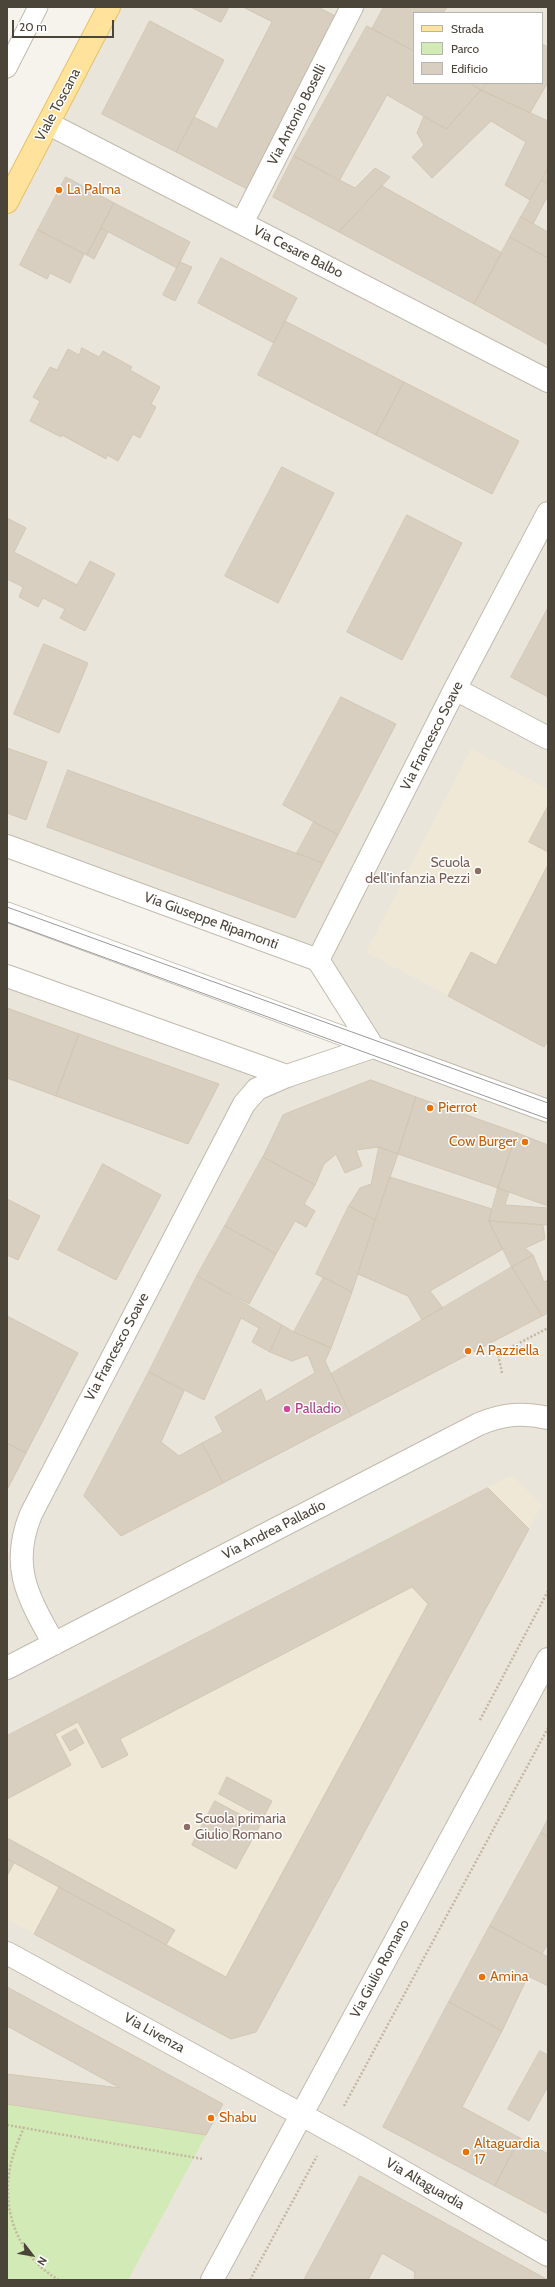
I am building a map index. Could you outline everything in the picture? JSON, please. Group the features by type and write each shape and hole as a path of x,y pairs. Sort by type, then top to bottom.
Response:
{"main road":[{"name":"Viale Toscana","path":"7,202 109,7"}],"street":[{"name":"Via Antonio Boselli","path":"242,223 352,7"},
{"name":"Via Cesare Balbo","path":"48,124 548,381"},
{"name":"Via Francesco Soave","path":"318,960 455,689 548,513"},
{"path":"455,689 548,738"},
{"name":"Via Giuseppe Ripamonti","path":"7,846 318,960"},
{"path":"318,960 373,1047 548,1111"},
{"path":"7,976 287,1076 373,1047"},
{"name":"Via Francesco Soave","path":"54,1644 28,1595 24,1580 22,1550 24,1531 31,1514 244,1104 257,1089 287,1076"},
{"name":"Via Andrea Palladio","path":"7,1668 479,1424 499,1416 516,1413 548,1418"},
{"name":"Via Giulio Romano","path":"212,2280 548,1659"},
{"name":"Via Livenza","path":"7,1953 301,2114"},
{"name":"Via Altaguardia","path":"301,2114 548,2255"}],"lane":[{"path":"7,68 38,7"},
{"path":"7,912 373,1047"}],"path":[{"path":"502,1373 498,1354 548,1328"},
{"path":"341,2111 548,1728"},
{"path":"7,2125 203,2159"},
{"path":"24,2127 14,2151 9,2173 8,2201 10,2213 13,2225 23,2247 38,2264 59,2280"},
{"path":"250,2280 313,2163"}],"shaded area":[{"path":"116,7 548,7 548,1103 377,1038 324,955 7,840 7,217"},
{"name":"Scuola dell'infanzia Pezzi","path":"471,749 548,789 548,1040 544,1047 366,952"},
{"path":"7,980 262,1071 340,1046 548,1121 548,2280 7,2280"},
{"name":"Scuola primaria Giulio Romano","path":"512,1475 542,1505 256,2032 231,2039 7,1919 7,1736"}],"green space":[{"path":"7,2104 206,2135 128,2280 7,2280"}],"building":[{"path":"191,7 229,7 221,22"},
{"path":"243,7 318,7 337,17 247,189 176,152 194,117 217,129 272,22"},
{"path":"384,7 447,7 444,12 413,12 413,50 372,29"},
{"path":"150,21 224,60 176,152 102,114"},
{"path":"367,26 413,50 413,84 472,84 481,90 446,129 387,95 339,181 294,156"},
{"path":"543,44 548,47 548,82 530,113 481,90 487,84 543,84"},
{"path":"472,84 487,84 481,90"},
{"path":"481,90 548,121 548,168 530,200 505,185 526,142 491,121 432,178 412,157 424,145 417,133 424,116 446,129"},
{"path":"294,156 355,188 375,168 390,177 339,232 273,197"},
{"path":"548,168 548,184 542,180"},
{"path":"66,177 114,203 87,255 38,230"},
{"path":"542,180 548,184 548,200 546,199 533,224 521,217"},
{"path":"382,186 502,253 474,304 339,232"},
{"path":"114,203 190,242 177,268 101,228"},
{"path":"521,217 548,232 548,258 510,237"},
{"path":"101,228 108,232 94,259 87,255"},
{"path":"38,230 84,254 70,283 50,273 47,279 20,265"},
{"path":"510,237 548,258 548,345 474,304"},
{"path":"221,258 297,298 274,343 198,303"},
{"path":"180,262 192,267 175,301 163,295"},
{"path":"285,321 404,382 376,435 258,375"},
{"path":"82,348 99,357 103,351 132,367 130,370 160,387 151,404 156,407 140,438 133,434 118,461 107,455 106,459 62,435 61,437 30,421 40,401 33,397 50,367 57,370 68,349 79,355"},
{"path":"404,382 519,441 492,494 376,435"},
{"path":"282,467 334,493 278,603 225,576"},
{"path":"407,515 462,543 402,660 347,632"},
{"path":"7,518 26,528 14,552 77,585 90,561 115,574 85,631 60,618 65,609 43,598 38,607 19,597 23,587 7,579"},
{"path":"548,608 548,697 511,677"},
{"path":"44,644 88,663 59,733 14,714"},
{"path":"341,697 396,724 338,835 283,805"},
{"path":"7,748 47,762 26,820 7,813"},
{"path":"68,770 323,863 295,918 47,827"},
{"path":"548,806 548,852 529,842"},
{"path":"314,822 338,835 323,863 297,853"},
{"path":"548,865 548,1040 544,1047 448,996 471,952 496,965"},
{"path":"7,1008 79,1034 56,1096 7,1078"},
{"path":"79,1034 219,1084 188,1144 56,1096"},
{"path":"371,1080 416,1097 398,1154 379,1147 356,1150 362,1166 345,1173 336,1154 324,1164 315,1185 263,1157 283,1115"},
{"path":"416,1097 517,1133 498,1188 398,1154"},
{"path":"517,1133 548,1145 548,1206 498,1188"},
{"path":"379,1147 398,1154 375,1220 349,1206 360,1188 371,1184"},
{"path":"263,1157 315,1185 304,1204 315,1211 306,1227 295,1221 276,1254 225,1226"},
{"path":"103,1164 161,1195 116,1280 58,1250"},
{"path":"390,1177 492,1209 489,1221 503,1249 430,1291 443,1308 422,1320 408,1296 358,1274"},
{"path":"498,1188 509,1192 505,1205 548,1208 548,1225 489,1221"},
{"path":"7,1199 40,1216 18,1260 7,1255"},
{"path":"349,1206 375,1220 352,1292 316,1274"},
{"path":"489,1221 543,1225 545,1239 525,1248 533,1255 512,1267"},
{"path":"225,1226 276,1254 249,1304 197,1276"},
{"path":"533,1255 544,1282 548,1280 548,1313 542,1316 512,1267"},
{"path":"512,1267 542,1316 351,1416 331,1374"},
{"path":"197,1276 282,1325 270,1352 252,1342 259,1328 241,1318 204,1400 149,1372"},
{"path":"324,1277 352,1292 331,1348 294,1332"},
{"path":"7,1316 78,1353 26,1453 7,1443"},
{"name":"Palladio","path":"282,1325 294,1332 331,1348 325,1361 351,1416 223,1483 202,1443 223,1432 215,1417 261,1389 266,1402 315,1373 308,1355 292,1361 270,1352"},
{"path":"149,1372 184,1391 161,1442 179,1456 202,1443 223,1483 121,1536 84,1496"},
{"path":"7,1443 26,1453 7,1490"},
{"path":"488,1488 529,1529 256,2032 231,2039 34,1934 59,1887 226,1977 428,1604 412,1587 120,1739 128,1755 102,1768 78,1722 55,1734 71,1765 7,1799 7,1736"},
{"path":"76,1729 84,1743 70,1751 62,1737"},
{"path":"227,1777 272,1801 263,1818 219,1794"},
{"path":"215,1801 260,1825 236,1869 192,1845"},
{"path":"548,1819 548,1837 541,1833"},
{"path":"541,1833 548,1837 548,1943 542,1954 490,1926"},
{"path":"7,1838 175,1930 166,1945 7,1859"},
{"path":"7,1859 14,1863 7,1876"},
{"path":"490,1926 548,1957 548,1986 528,1976 502,2031 449,2002"},
{"path":"7,1987 223,2104 206,2135 7,2104 7,2074 120,2088 7,2026"},
{"path":"449,2002 502,2031 462,2107 520,2138 495,2186 383,2127"},
{"path":"540,2051 548,2055 548,2086 529,2121 508,2109"},
{"path":"520,2138 548,2154 548,2214 495,2186"},
{"path":"360,2176 548,2280 414,2280 415,2272 382,2253 368,2280 304,2280"}],"tram line":[{"path":"7,907 548,1103"},
{"path":"7,922 548,1119"}],"place":[{"name":"La Palma","path":"59,190"},
{"name":"Scuola dell'infanzia Pezzi","path":"478,871"},
{"name":"Pierrot","path":"430,1108"},
{"name":"Cow Burger","path":"525,1142"},
{"name":"A Pazziella","path":"468,1351"},
{"name":"Palladio","path":"287,1409"},
{"name":"Scuola primaria Giulio Romano","path":"187,1827"},
{"name":"Amina","path":"482,1977"},
{"name":"Shabu","path":"211,2118"},
{"name":"Altaguardia 17","path":"466,2152"}]}
